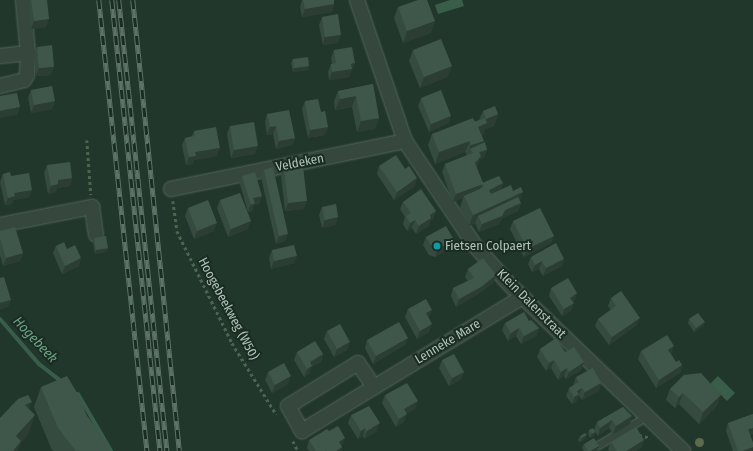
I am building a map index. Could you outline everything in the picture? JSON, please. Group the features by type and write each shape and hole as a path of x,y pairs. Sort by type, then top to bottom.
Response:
{"street":[{"path":"0,86 24,80 29,70 23,0"},
{"name":"Klein Dalenstraat","path":"357,0 405,141 476,247 521,295 683,451"},
{"path":"0,56 28,53"},
{"name":"Veldeken","path":"171,189 405,141"},
{"path":"0,225 92,207 96,235"},
{"name":"Lenneke Mare","path":"374,387 358,363 288,406 302,431 516,301 521,295"}],"lane":[{"path":"598,445 647,416"}],"path":[{"path":"87,140 92,207"},
{"name":"Hoogebeekweg (W50)","path":"171,189 177,231 232,343 280,420"},
{"path":"632,434 654,439"},
{"path":"292,439 298,451"}],"shaded area":[{"path":"450,0 462,0 464,6 438,14 435,5"},
{"path":"718,376 735,393 727,401 710,384"}],"building":[{"path":"31,0 47,0 49,19 34,21"},
{"path":"303,0 334,0 334,4 305,9"},
{"path":"418,0 427,0 435,21 407,31 398,7"},
{"path":"338,14 341,35 325,37 322,17"},
{"path":"441,39 452,66 424,77 413,50"},
{"path":"52,45 54,67 39,68 37,47"},
{"path":"352,47 355,63 351,64 352,69 332,72 331,64 336,63 334,50"},
{"path":"308,57 309,66 294,68 293,59"},
{"path":"373,84 379,118 361,121 356,96 340,99 338,91"},
{"path":"52,86 55,101 34,105 31,90"},
{"path":"441,90 451,116 431,124 421,98"},
{"path":"17,93 20,107 0,111 0,96"},
{"path":"318,99 321,112 325,111 328,127 310,130 305,101"},
{"path":"495,106 498,114 486,119 483,111"},
{"path":"289,110 295,138 279,141 276,126 270,127 267,114"},
{"path":"473,118 475,122 485,118 487,123 478,127 484,141 471,145 470,141 439,152 432,134"},
{"path":"254,122 258,146 234,150 230,126"},
{"path":"216,127 220,148 195,152 196,156 189,157 185,138 195,136 194,131"},
{"path":"485,142 487,150 479,152 481,156 475,163 483,184 456,194 445,164 473,153 470,149"},
{"path":"396,155 405,169 409,166 417,178 397,192 379,166"},
{"path":"70,162 72,178 58,180 58,184 51,186 47,165"},
{"path":"303,166 307,201 288,203 284,168"},
{"path":"273,167 288,234 279,236 264,170"},
{"path":"10,172 11,176 29,173 32,190 14,193 15,196 8,198 3,174"},
{"path":"255,172 262,196 253,198 255,203 251,205 242,176"},
{"path":"499,176 503,183 489,190 491,194 511,185 513,191 521,187 523,192 473,215 464,196 484,187 482,183"},
{"path":"421,189 436,211 430,215 431,218 419,226 415,220 410,223 406,216 411,213 403,202"},
{"path":"240,193 251,221 231,229 220,200"},
{"path":"518,197 521,203 505,210 502,216 482,224 478,216"},
{"path":"208,200 217,223 197,231 188,208"},
{"path":"336,204 338,217 325,220 322,207"},
{"path":"540,208 554,236 527,249 513,221"},
{"path":"446,226 454,240 438,249 432,247 426,237"},
{"path":"15,227 23,253 6,258 0,238 0,231"},
{"path":"106,236 108,248 96,250 94,238"},
{"path":"64,242 67,249 75,245 81,258 65,266 56,246"},
{"path":"556,243 564,259 546,268 542,261 535,265 531,257"},
{"path":"294,245 297,256 274,261 272,250"},
{"path":"483,258 496,275 481,287 459,299 453,288 474,278 468,269"},
{"path":"4,277 11,300 0,303 0,278"},
{"path":"568,278 577,293 570,298 574,303 564,309 551,288"},
{"path":"621,291 640,318 612,337 598,319 616,306 611,298"},
{"path":"426,299 432,310 426,313 432,324 420,331 408,309"},
{"path":"524,312 529,321 531,320 539,328 524,336 519,328 511,333 505,323"},
{"path":"698,313 705,322 696,328 689,319"},
{"path":"399,322 408,338 376,356 367,340"},
{"path":"340,324 350,342 337,349 327,331"},
{"path":"667,335 674,346 668,350 676,362 679,360 682,365 659,380 641,351"},
{"path":"251,338 254,343 249,346 246,341"},
{"path":"556,338 565,352 574,347 584,362 569,372 567,368 561,372 554,360 549,363 540,349"},
{"path":"315,341 323,354 310,362 312,366 307,369 297,352"},
{"path":"454,354 464,372 452,378 442,360"},
{"path":"284,363 291,376 275,385 268,372"},
{"path":"593,368 601,383 585,392 582,388 577,391 579,394 574,397 569,388 579,382 576,377"},
{"path":"701,373 721,395 703,412 683,393 679,397 670,389 684,375"},
{"path":"67,376 79,396 87,416 108,443 109,451 76,451 58,428 41,387"},
{"path":"407,383 418,401 404,409 407,414 399,419 385,395"},
{"path":"28,395 32,402 25,405 35,415 16,436 21,441 13,451 0,451 0,418 18,399"},
{"path":"369,406 380,423 367,431 365,428 361,431 351,415"},
{"path":"623,407 632,416 616,426 612,420 600,428 597,422"},
{"path":"753,414 753,428 748,429 753,447 738,451 728,423"},
{"path":"338,426 345,438 339,442 342,447 336,451 316,451 309,440 327,429 329,431"},
{"path":"636,427 644,440 626,451 617,451 611,442"},
{"path":"593,428 595,432 592,434 589,430"},
{"path":"585,433 587,435 582,438 580,436"},
{"path":"594,438 599,446 588,451 584,444"}],"waterway":[{"name":"Hogebeek","path":"0,319 39,364 62,382"},
{"name":"Hogebeek","path":"78,394 111,451"}],"railway":[{"path":"99,0 147,451"},
{"path":"112,0 160,451"},
{"path":"119,0 167,451"},
{"path":"133,0 180,451"}],"place":[{"name":"Fietsen Colpaert","path":"437,246"}]}
